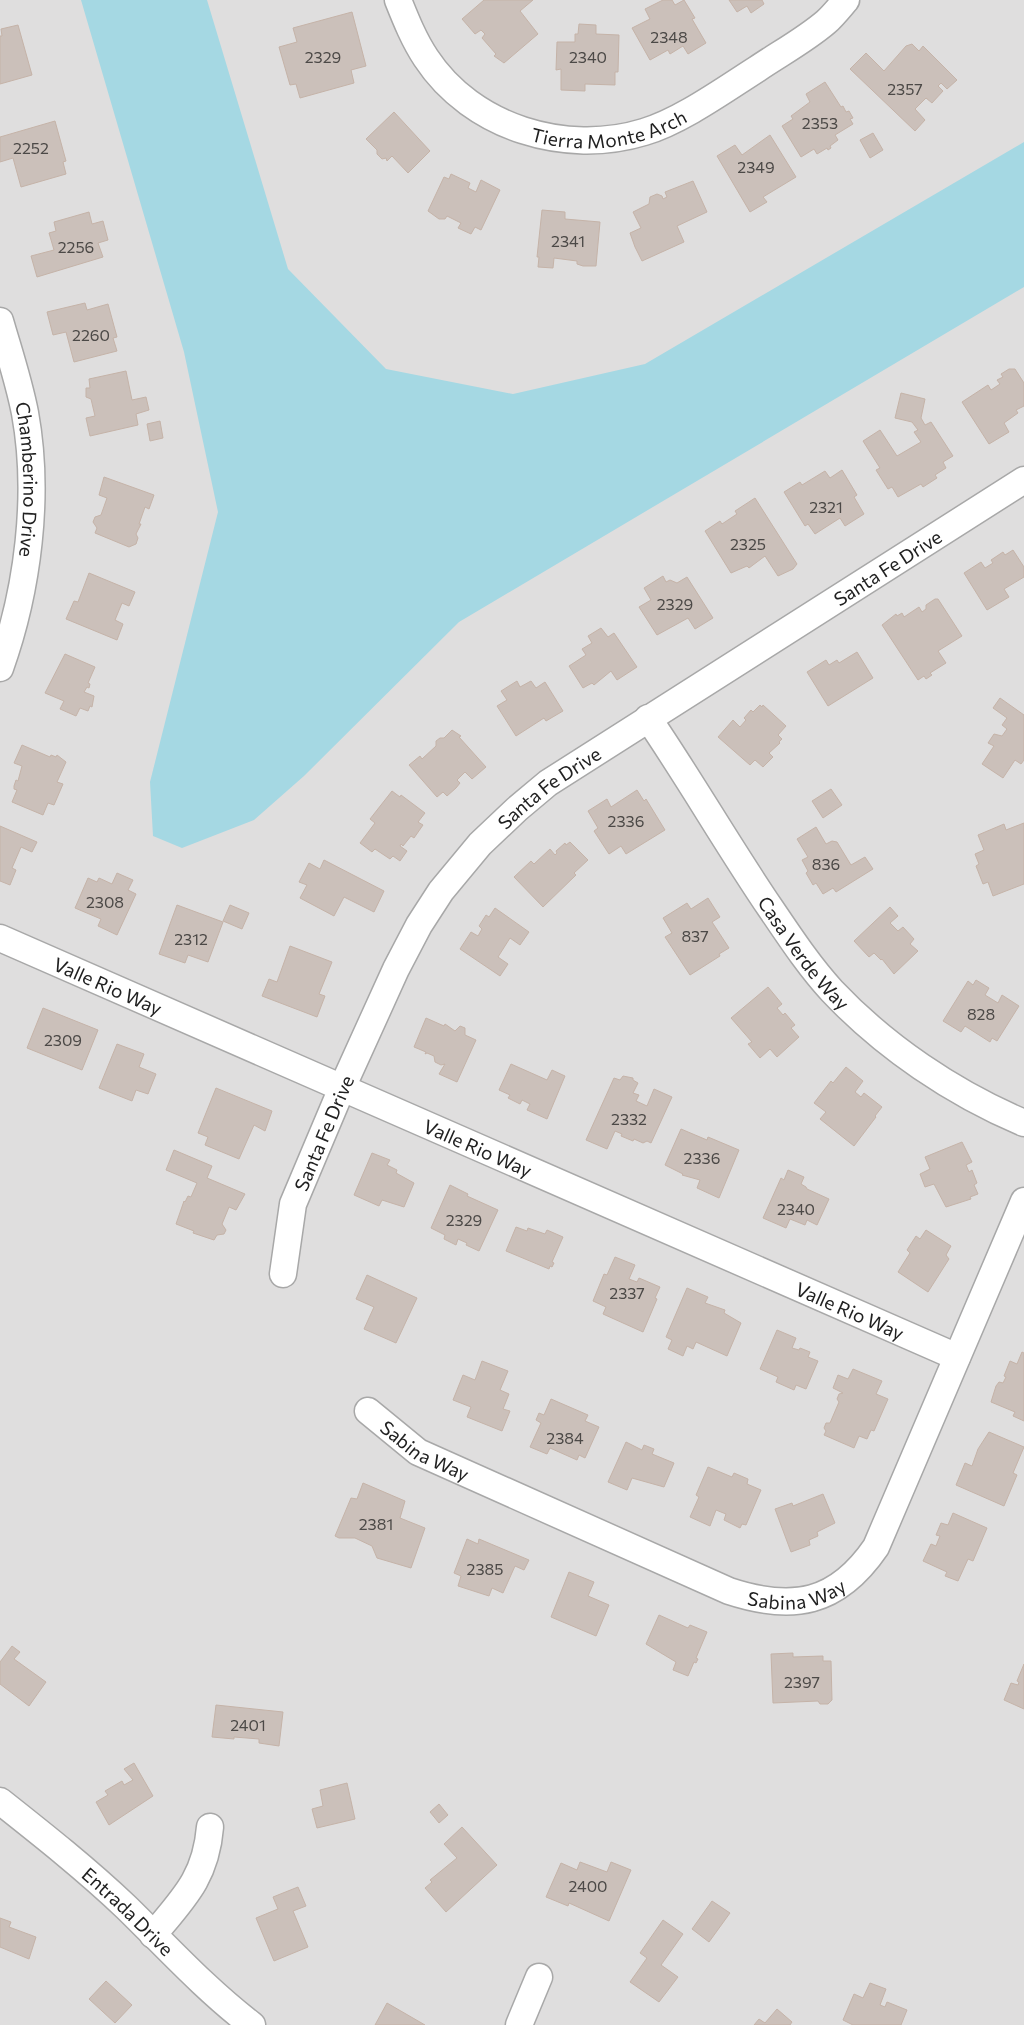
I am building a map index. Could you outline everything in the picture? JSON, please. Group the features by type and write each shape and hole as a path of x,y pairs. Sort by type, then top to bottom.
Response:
{"street":[{"name":"Tierra Monte Arch","path":"398,0 411,32 427,59 450,86 476,108 506,125 539,135 578,141 615,139 646,132 673,120 736,83 826,22 846,0"},
{"name":"Chamberino Drive","path":"0,321 18,378 25,414 32,477 25,572 9,607 0,668"},
{"name":"Santa Fe Drive","path":"283,1274 293,1204 342,1088 396,969 419,925 441,891 480,844 523,803 548,783 1024,480"},
{"name":"Casa Verde Way","path":"648,718 801,953 832,990 866,1024 917,1063 973,1099 1024,1124"},
{"name":"Valle Rio Way","path":"0,938 957,1357"},
{"name":"Sabina Way","path":"368,1411 418,1452 729,1591 756,1600 780,1603 806,1600 830,1592 848,1580 863,1565 876,1547 1024,1201"},
{"name":"Entrada Drive","path":"0,1801 60,1849 124,1906 206,1986 252,2025"},
{"path":"153,1935 194,1884 202,1868 210,1826"},
{"path":"519,2025 539,1977"}],"shaded area":[{"path":"0,0 1024,0 1024,2025 0,2025"}],"water":[{"path":"81,0 207,0 288,269 386,369 513,394 645,364 1024,142 1024,287 459,622 304,776 254,820 182,848 153,836 150,782 218,512 184,352"}],"building":[{"path":"484,0 533,0 520,11 538,34 504,63 494,56 496,54 482,38 485,34 481,30 475,34 462,19"},
{"path":"663,0 672,0 675,5 684,0 695,18 692,19 706,43 688,54 683,46 670,54 668,50 650,60 632,28 650,19 645,9"},
{"path":"729,0 762,0 764,4 751,13 747,6 737,12"},
{"path":"352,12 366,66 351,70 354,83 300,98 296,84 290,85 279,47 297,42 293,28"},
{"path":"579,24 596,25 596,34 619,35 618,72 615,72 615,85 585,84 585,91 561,90 561,69 556,70 557,42 575,42 575,34 578,34"},
{"path":"18,25 32,75 0,84 1,29"},
{"path":"912,44 919,51 923,46 957,80 947,89 941,83 938,86 943,91 932,103 926,98 915,109 925,120 915,131 850,69 866,53 884,71 906,46"},
{"path":"825,82 841,107 843,106 846,112 849,111 853,118 850,119 853,124 835,135 838,140 828,150 827,148 817,154 814,149 801,157 782,126 793,119 791,116 810,102 806,94"},
{"path":"394,112 430,151 408,173 392,156 387,161 386,158 382,159 377,154 377,150 366,139"},
{"path":"55,121 66,161 63,162 66,174 21,187 13,158 0,162 0,137"},
{"path":"873,133 883,150 870,158 860,140"},
{"path":"770,135 796,177 763,197 767,202 750,212 717,156 735,145 742,155"},
{"path":"451,174 470,183 468,188 476,192 481,180 500,190 481,230 475,227 471,234 458,228 461,223 447,216 445,219 439,219 428,211 444,177 449,179"},
{"path":"693,181 707,212 677,226 684,242 642,261 630,233 641,228 633,212 649,204 650,197 657,194 662,196 663,199 667,197 665,192"},
{"path":"542,210 565,212 565,219 600,222 596,266 583,266 577,264 577,261 554,258 553,268 538,267 539,257 537,257"},
{"path":"89,212 92,224 103,221 108,240 98,243 103,257 37,277 31,256 54,250 49,233 56,231 54,222"},
{"path":"85,303 87,310 108,304 117,337 113,338 117,351 74,362 66,332 53,335 47,312"},
{"path":"1009,369 1015,369 1024,383 1024,406 1016,410 1018,413 1004,423 1009,432 989,444 962,402 988,385 991,390 1000,384 997,380 1003,377 1001,374"},
{"path":"126,371 132,400 146,397 149,410 136,414 138,425 90,436 86,418 95,416 91,399 86,397 86,388 90,388 89,379"},
{"path":"901,393 925,399 921,418 925,425 931,422 953,456 943,462 946,468 935,475 937,478 923,487 921,484 898,497 892,487 888,489 876,470 880,468 863,441 880,430 897,456 921,442 914,432 918,430 912,422 895,418"},
{"path":"160,421 163,438 150,441 147,424"},
{"path":"842,470 857,495 854,497 864,514 845,526 840,518 815,534 808,524 805,526 784,492 800,482 802,485 825,471 830,478"},
{"path":"104,477 154,495 149,509 145,507 139,524 141,524 136,534 138,538 136,544 129,547 95,533 97,528 93,522 95,517 101,515 107,498 99,495"},
{"path":"755,498 797,564 793,569 778,576 765,556 749,568 747,566 731,573 705,531 720,521 722,524 737,514 735,511"},
{"path":"1013,550 1024,567 1024,577 1004,589 1009,597 987,610 964,573 981,562 985,568 993,563 991,560 1003,552 1005,555"},
{"path":"89,573 135,592 129,606 122,603 115,620 123,624 117,640 66,619 74,601 78,602"},
{"path":"663,576 666,582 670,580 677,583 687,577 713,618 695,629 688,618 657,635 639,607 651,600 644,588"},
{"path":"938,599 962,636 938,651 946,663 930,673 932,675 926,679 924,676 918,680 882,625 896,614 897,616 902,613 904,617 919,607 922,612 926,609 926,605"},
{"path":"601,628 608,637 614,633 637,667 617,680 611,671 594,685 592,683 583,688 569,666 586,655 582,649 592,643 588,636"},
{"path":"857,652 873,678 828,706 807,672 826,660 829,665 837,660 839,663"},
{"path":"65,654 95,667 88,683 90,684 89,688 87,687 84,692 94,696 92,707 90,706 88,711 80,708 76,716 60,709 64,701 45,693"},
{"path":"517,681 520,687 531,681 536,688 545,682 563,711 546,721 544,718 516,736 497,706 507,700 501,691"},
{"path":"1000,698 1024,715 1024,760 1021,764 1015,760 1003,778 982,764 994,746 988,743 994,734 1002,736 1007,729 1002,725 1007,718 993,708"},
{"path":"760,705 762,707 763,705 786,726 778,735 782,739 780,743 769,753 773,757 763,767 755,760 750,765 718,737 733,720 740,727 746,720 744,718 751,710 753,712"},
{"path":"452,730 461,736 459,737 486,767 472,779 465,772 457,780 460,783 456,788 447,796 443,792 437,797 409,765 420,756 422,759 436,746 436,741 444,738"},
{"path":"22,745 50,757 51,755 56,757 57,755 66,762 57,782 63,784 54,805 48,803 43,815 12,802 17,790 14,789 14,786 16,780 18,781 22,766 14,763"},
{"path":"831,789 842,805 823,818 812,801"},
{"path":"637,790 644,801 646,799 665,830 626,854 621,846 609,854 594,831 598,828 588,811 607,799 611,807"},
{"path":"392,791 400,797 401,795 425,813 418,822 423,825 414,838 411,836 403,846 401,844 400,846 407,851 400,861 393,856 390,859 375,849 372,852 360,843 375,823 370,819"},
{"path":"1024,823 1024,884 993,896 988,882 983,884 976,866 979,864 975,854 984,850 978,835 1004,824 1006,830"},
{"path":"0,826 37,842 32,852 21,847 12,868 16,870 10,885 0,881"},
{"path":"816,827 826,844 832,841 837,842 851,865 865,857 873,869 836,892 833,888 823,894 816,883 813,885 806,873 808,871 802,860 808,857 797,839"},
{"path":"570,842 588,860 574,873 576,875 543,907 514,877 531,861 534,864 550,849 555,855 556,851 565,843 566,845"},
{"path":"324,860 384,891 374,912 344,897 334,916 300,898 307,885 299,882 309,863 320,869"},
{"path":"117,873 133,880 128,890 136,894 117,935 98,926 101,919 75,908 88,878 97,882 99,878 112,884"},
{"path":"708,898 720,917 712,922 729,948 690,975 665,937 672,933 663,918 687,903 691,909"},
{"path":"177,905 223,922 208,962 188,955 185,963 159,954"},
{"path":"230,905 249,913 242,929 223,921"},
{"path":"890,907 898,916 890,923 898,931 903,927 914,939 910,944 918,951 894,974 882,959 874,953 869,957 854,941"},
{"path":"495,908 529,932 520,945 510,938 498,957 508,964 500,976 460,949 471,932 478,936 482,929 479,926 486,915 489,917"},
{"path":"290,946 332,962 319,994 325,996 317,1017 262,996 269,979 277,982"},
{"path":"976,980 989,988 985,995 998,1003 1002,995 1019,1006 997,1041 992,1038 990,1042 965,1026 961,1032 943,1021 968,981 973,985"},
{"path":"768,987 782,1004 777,1008 783,1015 785,1013 795,1025 791,1028 799,1037 777,1057 770,1049 760,1058 748,1044 752,1042 731,1018"},
{"path":"43,1008 98,1030 82,1070 27,1048"},
{"path":"426,1018 444,1026 445,1024 455,1031 460,1026 465,1028 465,1035 476,1040 457,1082 439,1074 445,1064 441,1065 435,1062 434,1056 425,1054 426,1052 414,1047"},
{"path":"117,1044 144,1054 139,1067 156,1074 148,1094 136,1090 132,1101 99,1088"},
{"path":"511,1064 547,1080 552,1070 565,1076 547,1119 527,1110 530,1104 522,1100 520,1104 508,1098 510,1095 499,1090"},
{"path":"846,1067 863,1081 855,1092 861,1097 864,1093 882,1107 854,1146 820,1119 826,1112 814,1103 831,1081 833,1083"},
{"path":"623,1076 633,1078 638,1083 633,1093 639,1095 636,1101 647,1106 654,1089 672,1097 651,1143 647,1141 643,1143 634,1139 633,1141 615,1131 607,1149 586,1140 614,1078 620,1080"},
{"path":"216,1088 272,1111 265,1131 254,1125 239,1159 205,1145 208,1137 198,1133"},
{"path":"681,1129 707,1140 708,1137 739,1150 719,1198 697,1188 700,1180 682,1175 665,1165"},
{"path":"962,1142 972,1162 966,1165 969,1172 972,1170 977,1183 974,1185 978,1194 970,1197 971,1199 946,1207 934,1184 925,1187 920,1174 930,1169 925,1157"},
{"path":"174,1150 212,1166 207,1178 245,1194 236,1210 229,1207 222,1224 226,1230 224,1234 217,1235 214,1240 193,1233 194,1231 176,1224 184,1201 188,1196 191,1197 197,1183 166,1170"},
{"path":"372,1153 390,1160 387,1165 397,1170 396,1173 414,1183 404,1207 382,1200 379,1206 354,1195"},
{"path":"788,1170 804,1177 801,1184 807,1189 829,1199 817,1225 807,1220 805,1225 790,1219 786,1228 763,1218 781,1178 784,1180"},
{"path":"450,1185 468,1194 467,1196 498,1210 479,1251 458,1239 456,1245 444,1239 445,1235 431,1228"},
{"path":"516,1227 527,1231 528,1228 545,1234 547,1230 563,1237 552,1262 554,1263 552,1267 550,1266 549,1269 506,1251"},
{"path":"926,1230 951,1246 946,1255 949,1259 928,1292 898,1272 910,1253 907,1250 916,1236 920,1239"},
{"path":"615,1257 635,1265 629,1279 637,1282 639,1278 660,1287 643,1332 603,1314 606,1307 593,1301 604,1274 607,1275"},
{"path":"367,1275 417,1298 396,1343 364,1329 374,1307 356,1299"},
{"path":"687,1288 708,1297 705,1303 725,1310 724,1313 741,1323 727,1356 696,1342 693,1349 687,1346 683,1356 668,1349 672,1340 666,1337"},
{"path":"777,1330 796,1338 792,1348 799,1350 800,1348 810,1352 808,1357 818,1361 806,1389 796,1385 794,1390 776,1382 778,1377 760,1369"},
{"path":"1022,1352 1024,1353 1024,1421 1013,1416 1015,1412 991,1402 996,1386 999,1382 1003,1383 1006,1377 1004,1376 1010,1361 1017,1364"},
{"path":"482,1361 508,1371 500,1390 509,1394 503,1409 510,1411 502,1431 467,1417 471,1407 453,1400 463,1375 475,1380"},
{"path":"853,1369 882,1381 876,1394 888,1399 874,1431 871,1430 867,1439 859,1436 854,1448 824,1435 826,1423 830,1423 839,1402 837,1399 839,1394 843,1393 833,1388 838,1375 848,1379"},
{"path":"551,1399 588,1415 585,1421 599,1427 585,1458 579,1455 577,1460 550,1448 547,1454 530,1447 541,1423 536,1420 539,1413 544,1415"},
{"path":"989,1432 1024,1447 1013,1473 1017,1475 1004,1506 956,1485 965,1463 972,1466 978,1449"},
{"path":"626,1442 642,1450 644,1445 654,1449 652,1454 674,1463 664,1487 632,1478 627,1490 608,1482"},
{"path":"708,1467 732,1477 734,1473 748,1479 747,1484 761,1490 746,1525 742,1524 740,1528 724,1520 726,1514 716,1510 710,1526 690,1517 699,1497 696,1495"},
{"path":"363,1483 405,1501 400,1518 425,1528 411,1568 377,1558 372,1546 355,1538 339,1538 335,1536 351,1498 357,1499"},
{"path":"823,1494 835,1523 817,1532 818,1536 809,1540 810,1545 791,1552 775,1509 792,1503 793,1506"},
{"path":"953,1513 987,1528 973,1561 968,1559 958,1581 945,1576 947,1572 923,1561 931,1544 936,1546 940,1536 936,1535 941,1523 948,1525"},
{"path":"467,1539 478,1544 479,1539 529,1560 524,1570 515,1566 503,1593 492,1588 489,1596 458,1586 461,1576 454,1573"},
{"path":"569,1572 594,1582 588,1596 609,1605 596,1636 551,1617"},
{"path":"659,1615 688,1628 690,1625 707,1632 696,1658 698,1659 696,1663 694,1662 688,1676 673,1670 676,1662 646,1644"},
{"path":"12,1646 20,1652 14,1659 46,1682 29,1706 0,1684 0,1662"},
{"path":"793,1653 793,1657 823,1656 823,1661 831,1661 832,1700 828,1704 820,1704 818,1701 773,1703 771,1654"},
{"path":"1024,1664 1024,1709 1004,1700 1011,1683 1018,1685 1019,1682 1017,1681"},
{"path":"216,1705 283,1712 279,1746 259,1743 259,1739 212,1737"},
{"path":"134,1763 153,1796 109,1825 96,1802 108,1795 105,1791 122,1781 124,1785 133,1780 124,1769"},
{"path":"347,1783 355,1819 317,1828 312,1809 323,1806 320,1790"},
{"path":"439,1804 448,1815 439,1823 430,1812"},
{"path":"462,1827 497,1865 446,1912 425,1888 432,1882 430,1880 457,1858 444,1844"},
{"path":"580,1862 607,1872 611,1862 631,1870 609,1921 569,1903 568,1906 546,1897 561,1863 577,1870"},
{"path":"298,1887 306,1906 293,1911 308,1947 274,1961 256,1918 278,1909 273,1897"},
{"path":"712,1901 730,1913 709,1942 692,1929"},
{"path":"0,1918 11,1922 9,1927 36,1937 29,1959 0,1947"},
{"path":"663,1920 683,1934 661,1965 678,1977 659,2002 630,1982 647,1958 640,1953"},
{"path":"106,1981 132,2005 115,2023 89,1999"},
{"path":"870,1983 886,1989 880,2005 885,2007 887,2002 907,2010 901,2025 853,2025 843,2020 854,1994 863,1998"},
{"path":"387,2003 425,2025 375,2025"},
{"path":"777,2009 792,2022 790,2025 754,2025 759,2019 765,2023"}]}
